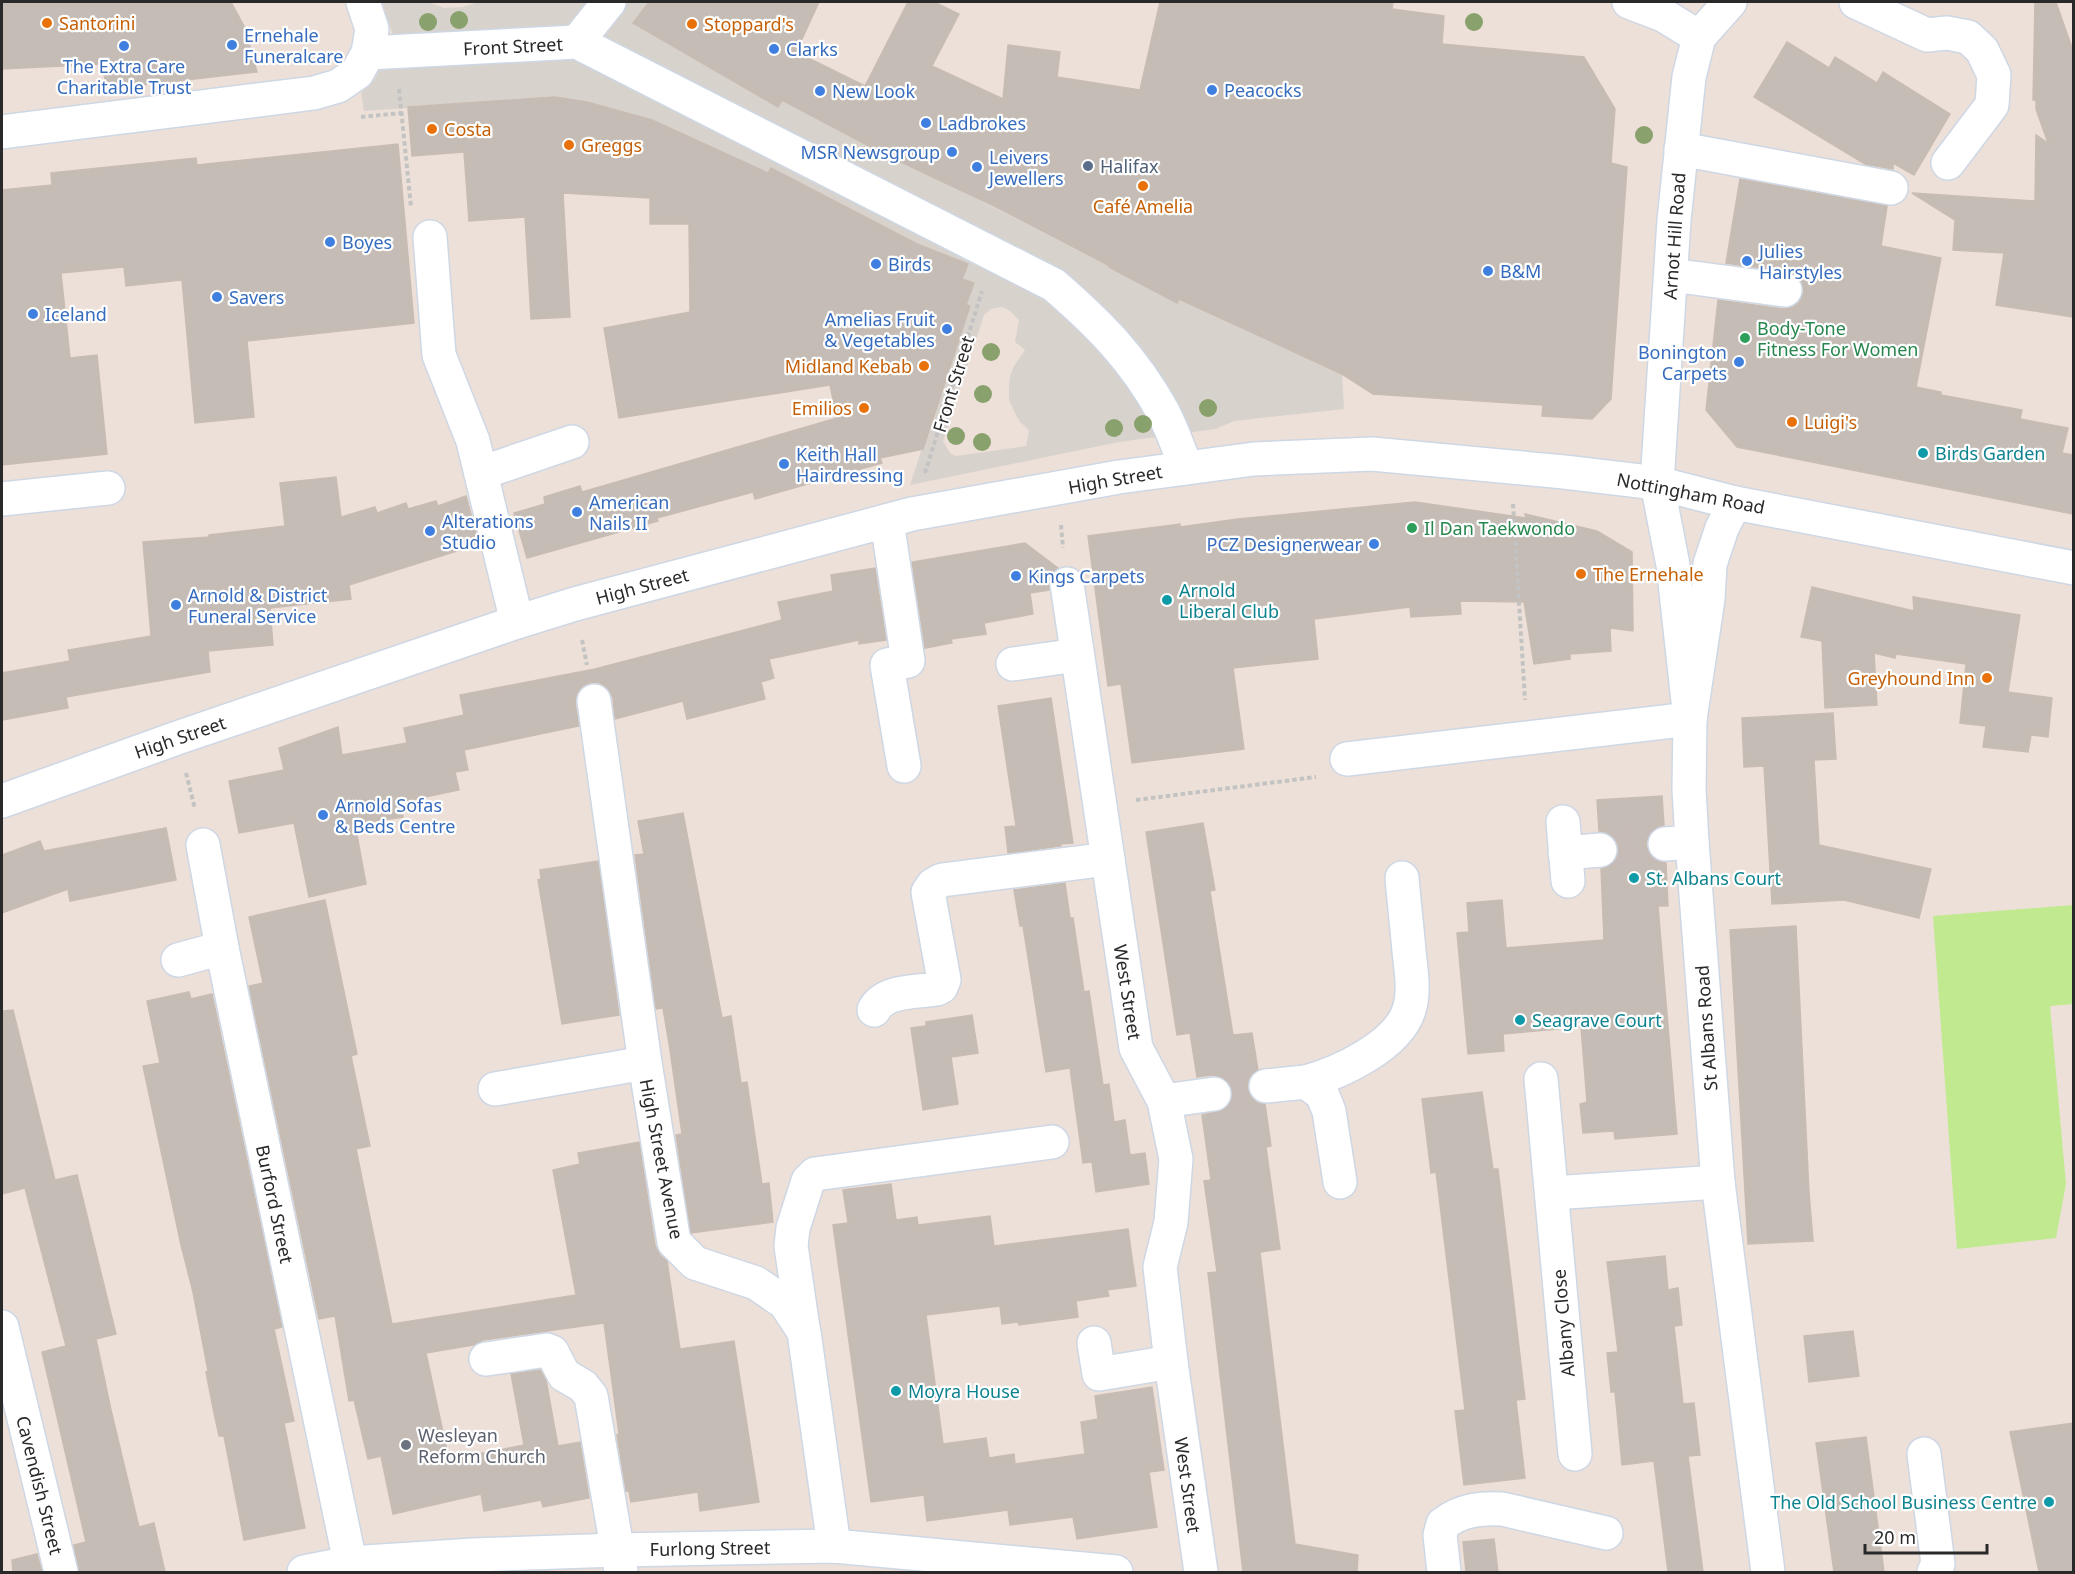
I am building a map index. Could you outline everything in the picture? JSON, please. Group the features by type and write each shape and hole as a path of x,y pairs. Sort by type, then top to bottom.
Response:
{"street":[{"path":"2,132 314,93 338,86 357,73 368,53 372,30 363,2"},
{"path":"578,42 609,2"},
{"path":"1629,2 1663,15 1699,37"},
{"name":"Arnot Hill Road","path":"1657,483 1674,220 1689,77 1699,37 1730,2"},
{"path":"1856,2 1927,35 1947,33 1968,37 1982,50 1994,75 1992,105 1948,163"},
{"name":"Front Street","path":"368,53 578,42 1054,285 1094,320 1127,357 1163,412 1186,468"},
{"path":"1681,148 1891,188"},
{"path":"430,237 439,355 473,441 517,622"},
{"path":"1671,275 1785,290"},
{"path":"481,473 572,442"},
{"name":"Nottingham Road","path":"1303,456 1372,454 1657,483 1735,503 2073,568"},
{"name":"High Street","path":"2,801 177,738 517,622 575,604 899,517 1119,477 1254,459 1303,456"},
{"name":"St Albans Road","path":"1657,483 1673,565 1690,719 1689,789 1678,843 1718,1182 1768,1572"},
{"path":"2,499 108,488"},
{"path":"1347,759 1690,719 1708,599 1710,564 1722,528 1735,503"},
{"path":"899,517 908,661 887,665 904,766"},
{"name":"West Street","path":"1068,584 1136,1048 1164,1101 1176,1159 1171,1222 1160,1267 1201,1572"},
{"path":"1013,664 1077,655"},
{"name":"High Street Avenue","path":"594,701 645,1063 674,1242 695,1263 756,1283 785,1303 804,1332 834,1546"},
{"name":"Burford Street","path":"204,845 222,948 351,1568"},
{"path":"1566,852 1600,850"},
{"path":"874,1010 884,998 941,987 944,980 928,892 933,885 942,880 1108,859"},
{"path":"1266,1086 1306,1082 1344,1069 1372,1052 1397,1030 1409,1012 1413,991 1402,878"},
{"path":"178,960 222,948"},
{"path":"495,1089 645,1063"},
{"name":"Albany Close","path":"1540,1079 1575,1454"},
{"path":"1306,1082 1322,1094 1329,1112 1340,1182"},
{"path":"1164,1101 1214,1094"},
{"path":"804,1332 791,1246 793,1228 808,1181 815,1174 1052,1142"},
{"path":"1552,1193 1718,1182"},
{"name":"Cavendish Street","path":"2,1327 61,1572"},
{"path":"1094,1343 1099,1374 1171,1362"},
{"path":"486,1359 547,1350 552,1352 564,1375 583,1386 591,1396 619,1561"},
{"path":"1924,1454 1938,1564 1934,1572"},
{"path":"1444,1572 1440,1535 1443,1524 1462,1512 1489,1508 1502,1509 1606,1533"},
{"name":"Furlong Street","path":"304,1572 473,1556 619,1561 802,1560 834,1546 1116,1572"}],"path":[{"path":"400,94 401,108"},
{"name":"Front Street","path":"899,517 994,254"},
{"path":"1511,467 1527,737"},
{"path":"1057,489 1068,584"},
{"path":"575,604 594,701"},
{"path":"177,738 204,845"},
{"path":"1100,805 1328,775 1347,759"}],"green space":[{"path":"2073,905 2073,1004 2050,1006 2066,1184 2056,1238 1957,1249 1933,916"}],"shaded area":[{"path":"382,2 428,2 444,8 463,7 478,2 649,2 633,23 778,106 782,100 1097,260 1342,374 1344,409 1234,421 1215,429 1119,442 910,485 969,306 966,305 973,283 962,279 968,264 919,245 771,168 768,174 650,119 587,102 553,97 364,111 361,92 375,79 394,38","holes":["1002,307 1019,320 1015,342 1025,350 1010,376 1009,400 1020,422 1029,430 1026,446 956,456 950,453 943,441 984,315 991,309"]}],"building":[{"path":"2,2 231,2 245,28 257,72 106,89 103,64 2,69"},
{"path":"649,2 819,2 796,52 865,86 908,2 934,2 959,14 932,66 1003,99 1008,45 1060,52 1057,77 1140,90 1160,2 1393,2 1392,9 1444,16 1442,44 1584,57 1615,109 1611,163 1627,167 1611,399 1592,419 1542,416 1543,405 1373,394 1342,374 1179,299 1177,303 992,205 886,155 782,100 778,107 633,23"},
{"path":"2035,2 2056,2 2073,51 2073,317 1996,305 2004,253 1953,250 1955,220 1912,193 2035,201 2036,135 2048,143 2036,109 2036,100 2033,100"},
{"path":"1787,42 1829,68 1835,57 1877,83 1883,72 1950,114 1914,175 1893,163 1893,169 1865,164 1754,97"},
{"path":"555,97 587,102 652,120 768,173 771,168 917,244 968,264 962,279 974,283 966,305 970,306 923,449 880,458 882,463 755,499 753,492 657,518 658,521 527,558 514,513 545,504 544,497 580,486 582,492 837,418 830,385 619,418 604,328 690,312 689,224 650,224 650,198 563,193 570,317 531,319 525,217 469,221 464,152 412,156 408,107"},
{"path":"398,144 414,323 247,341 254,417 195,423 182,280 126,286 124,267 61,273 70,358 97,355 107,454 2,465 2,190 52,185 51,173 196,158 197,165"},
{"path":"1740,179 1887,206 1881,246 1941,258 1916,387 1941,392 1941,395 2022,410 2020,419 2068,428 2062,453 2073,455 2073,514 1737,447 1706,410 1718,300 1783,309 1793,307 1799,302 1804,292 1797,276 1788,272 1726,263"},
{"path":"336,477 341,517 375,507 377,513 406,503 408,509 436,501 438,506 466,496 479,544 349,585 351,599 270,608 273,645 208,651 210,672 66,697 68,708 2,720 2,673 70,661 68,650 151,636 143,542 209,537 209,535 285,526 280,483"},
{"path":"1415,502 1526,518 1525,514 1597,531 1632,552 1633,631 1610,628 1611,651 1570,654 1570,659 1534,664 1524,602 1460,601 1461,614 1411,617 1410,607 1314,619 1318,659 1233,668 1244,749 1132,763 1121,684 1108,686 1088,536 1180,524 1180,527 1238,519"},
{"path":"1025,543 1058,568 1050,577 1049,590 1030,593 1033,614 984,623 986,634 951,639 952,643 925,648 912,562"},
{"path":"875,568 886,640 859,644 859,640 769,659 774,678 761,682 765,699 687,719 683,701 615,719 613,698 608,689 600,683 592,682 583,686 577,693 575,703 579,726 464,750 468,770 455,772 459,790 401,802 403,817 355,824 366,884 309,897 294,823 239,833 229,781 284,770 279,748 338,727 342,755 407,743 404,728 464,715 460,695 595,669 782,620 778,602 833,591 831,575"},
{"path":"1812,587 1914,611 1913,597 2020,615 2008,692 2052,698 2048,737 2031,735 2028,752 1983,747 1986,726 1960,723 1966,664 1896,654 1895,658 1874,653 1877,705 1825,708 1822,641 1801,637"},
{"path":"1051,698 1073,843 1008,853 1005,827 1016,826 998,706"},
{"path":"1833,713 1836,759 1814,760 1819,845 1931,869 1919,918 1844,900 1772,904 1764,766 1744,767 1742,718"},
{"name":"Seagrave Court","path":"1662,796 1664,825 1654,829 1648,836 1646,845 1650,855 1657,861 1666,863 1668,906 1658,906 1677,1134 1615,1139 1614,1131 1583,1133 1580,1104 1587,1102 1581,1027 1503,1034 1504,1051 1468,1054 1457,933 1469,932 1467,903 1502,900 1506,948 1604,940 1601,869 1611,865 1617,858 1619,849 1615,839 1599,831 1597,800"},
{"path":"683,813 722,1018 731,1016 741,1083 747,1082 762,1184 769,1183 773,1222 691,1233 676,1135 682,1134 670,1050 663,1008 656,1009 635,855 644,854 638,821"},
{"path":"1203,823 1215,890 1210,891 1233,1035 1252,1033 1258,1070 1249,1078 1247,1088 1251,1097 1258,1103 1265,1104 1271,1146 1266,1147 1280,1249 1260,1252 1295,1544 1358,1555 1357,1572 1243,1572 1208,1273 1217,1272 1204,1181 1211,1180 1202,1115 1225,1109 1231,1102 1233,1092 1229,1083 1222,1077 1211,1075 1197,1077 1190,1033 1177,1035 1146,832"},
{"path":"166,828 176,880 70,901 68,889 2,913 2,855 40,841 44,851"},
{"path":"598,861 619,1015 562,1024 538,880 541,879 540,870"},
{"path":"1065,883 1070,918 1073,918 1084,992 1089,991 1103,1085 1109,1084 1114,1122 1125,1120 1130,1155 1145,1153 1149,1184 1096,1192 1092,1162 1083,1163 1070,1068 1046,1072 1023,926 1020,926 1014,890"},
{"path":"325,900 357,1054 351,1056 370,1146 356,1149 392,1324 576,1295 553,1170 580,1164 578,1153 639,1142 655,1245 660,1255 667,1261 680,1349 734,1341 759,1502 700,1511 698,1492 631,1502 629,1491 626,1491 617,1435 619,1434 604,1323 483,1340 473,1345 426,1353 449,1460 524,1445 511,1374 540,1370 546,1380 558,1446 580,1442 589,1498 543,1507 541,1500 484,1511 481,1494 393,1514 381,1456 368,1459 354,1400 349,1401 335,1316 319,1319 249,986 263,983 249,917"},
{"path":"1796,926 1813,1241 1748,1244 1730,930"},
{"path":"189,992 191,999 212,994 282,1327 274,1329 294,1421 284,1423 305,1528 244,1540 224,1436 219,1436 213,1408 193,1292 143,1066 160,1063 147,1001"},
{"path":"13,1010 55,1180 77,1175 116,1334 96,1339 111,1410 139,1527 154,1523 165,1572 79,1572 74,1545 86,1542 42,1352 66,1346 25,1188 2,1194 2,1011"},
{"path":"972,1015 978,1053 951,1057 958,1104 923,1110 911,1028 926,1026 926,1022"},
{"path":"1482,1092 1493,1169 1498,1169 1525,1399 1516,1400 1525,1478 1464,1485 1455,1411 1465,1410 1436,1172 1431,1173 1422,1099"},
{"name":"Moyra House","path":"891,1184 896,1220 917,1217 918,1225 990,1216 994,1246 1128,1229 1136,1286 1107,1290 1109,1296 1076,1301 1078,1317 1019,1325 1018,1322 1002,1324 1000,1306 926,1315 943,1444 986,1438 989,1458 1014,1454 1015,1464 1085,1454 1081,1422 1098,1419 1095,1396 1152,1387 1164,1470 1149,1472 1157,1527 1077,1539 1073,1517 1010,1525 1008,1510 927,1521 924,1495 871,1502 833,1225 848,1223 843,1190"},
{"path":"1665,1256 1668,1290 1678,1288 1682,1325 1674,1326 1683,1404 1694,1403 1700,1455 1688,1456 1703,1572 1668,1572 1654,1461 1622,1465 1615,1392 1611,1392 1607,1353 1618,1352 1607,1262"},
{"path":"1853,1331 1859,1376 1809,1382 1804,1336"},
{"name":"The Old School Business Centre","path":"2073,1423 2073,1572 2039,1572 2010,1432"},
{"path":"1866,1437 1884,1572 1834,1572 1816,1443"},
{"path":"1494,1539 1498,1572 1466,1572 1463,1542"},
{"path":"37,1554 42,1572 13,1572 12,1560"}],"tunnel":[{"path":"1600,850 1665,844"},
{"path":"1214,1094 1266,1086"}],"place":[{"name":"Santorini","path":"47,23"},
{"name":"Stoppard's","path":"692,24"},
{"name":"Ernehale Funeralcare","path":"232,45"},
{"name":"The Extra Care Charitable Trust","path":"124,46"},
{"name":"Clarks","path":"774,49"},
{"name":"Peacocks","path":"1212,90"},
{"name":"New Look","path":"820,91"},
{"name":"Ladbrokes","path":"926,123"},
{"name":"Costa","path":"432,129"},
{"name":"Greggs","path":"569,145"},
{"name":"MSR Newsgroup","path":"952,152"},
{"name":"Halifax","path":"1088,166"},
{"name":"Leivers Jewellers","path":"977,167"},
{"name":"Café Amelia","path":"1143,186"},
{"name":"Boyes","path":"330,242"},
{"name":"Julies Hairstyles","path":"1747,261"},
{"name":"Birds","path":"876,264"},
{"name":"B&M","path":"1488,271"},
{"name":"Savers","path":"217,297"},
{"name":"Iceland","path":"33,314"},
{"name":"Amelias Fruit & Vegetables","path":"947,329"},
{"name":"Body-Tone Fitness For Women","path":"1745,338"},
{"name":"Bonington Carpets","path":"1739,362"},
{"name":"Midland Kebab","path":"924,366"},
{"name":"Emilios","path":"864,408"},
{"name":"Luigi's","path":"1792,422"},
{"name":"Birds Garden","path":"1923,453"},
{"name":"Keith Hall Hairdressing","path":"784,464"},
{"name":"American Nails II","path":"577,512"},
{"name":"Il Dan Taekwondo","path":"1412,528"},
{"name":"Alterations Studio","path":"430,531"},
{"name":"PCZ Designerwear","path":"1374,544"},
{"name":"The Ernehale","path":"1581,574"},
{"name":"Kings Carpets","path":"1016,576"},
{"name":"Arnold Liberal Club","path":"1167,600"},
{"name":"Arnold & District Funeral Service","path":"176,605"},
{"name":"Greyhound Inn","path":"1987,678"},
{"name":"Arnold Sofas & Beds Centre","path":"323,815"},
{"name":"St. Albans Court","path":"1634,878"},
{"name":"Seagrave Court","path":"1520,1020"},
{"name":"Moyra House","path":"896,1391"},
{"name":"Wesleyan Reform Church","path":"406,1445"},
{"name":"The Old School Business Centre","path":"2049,1502"}]}
